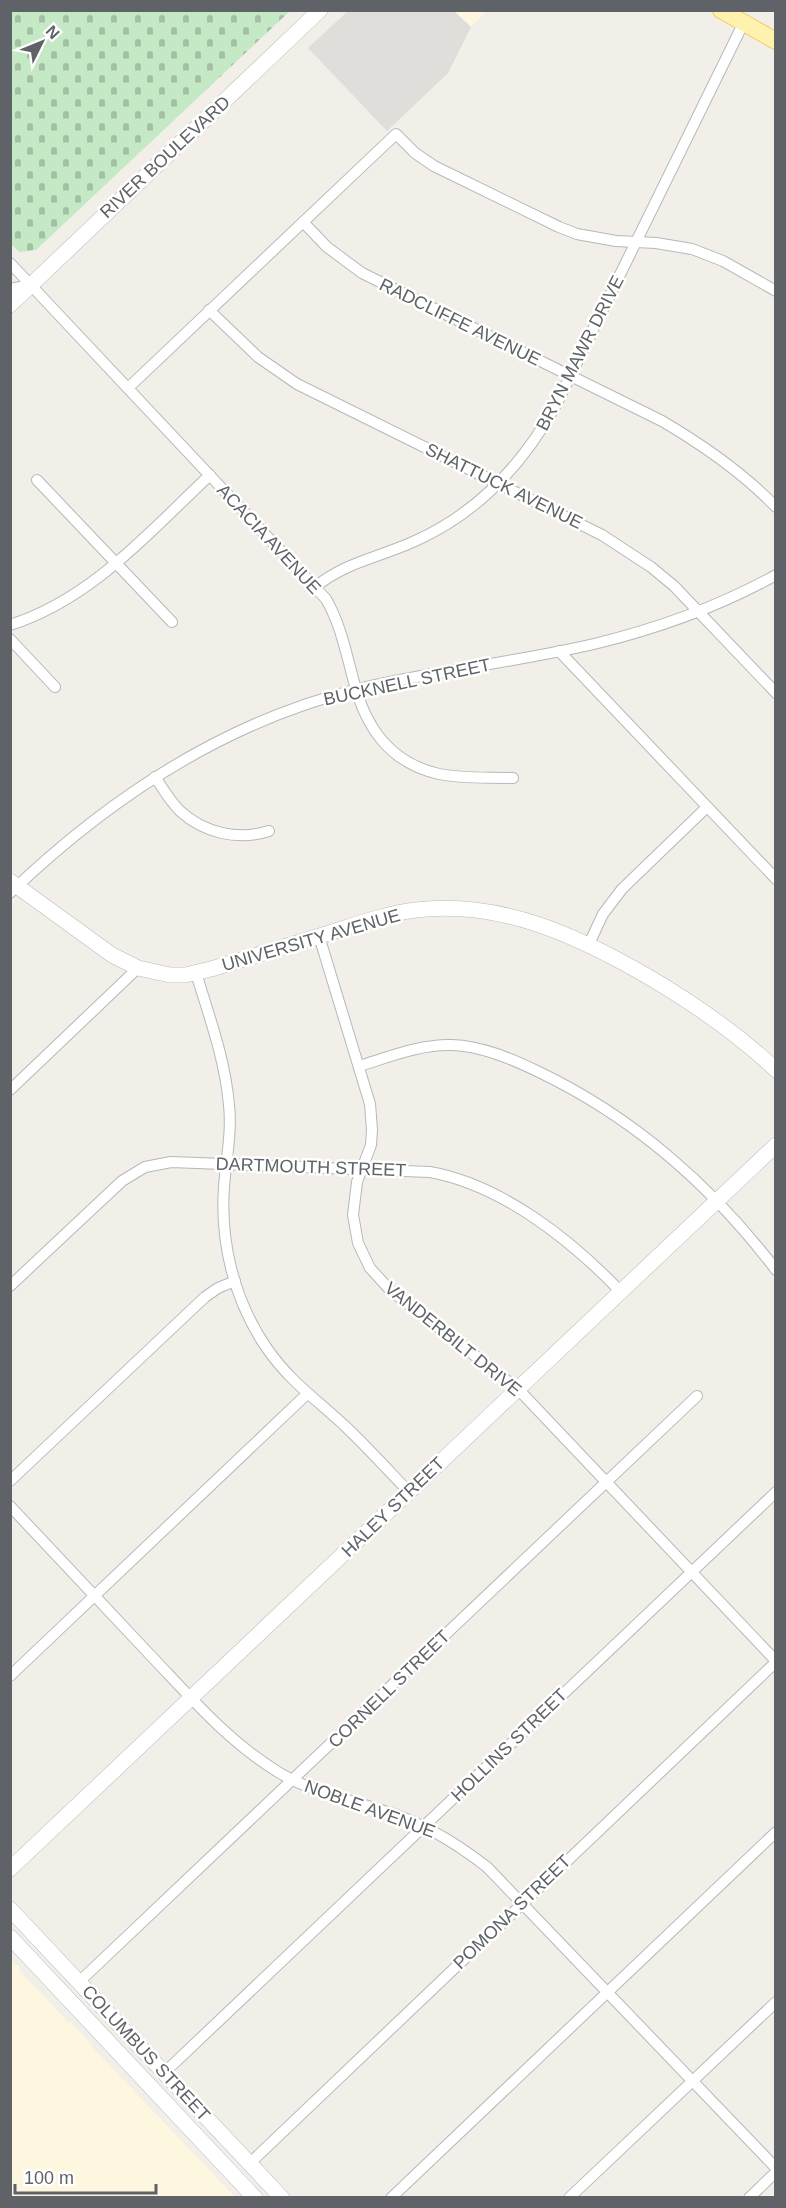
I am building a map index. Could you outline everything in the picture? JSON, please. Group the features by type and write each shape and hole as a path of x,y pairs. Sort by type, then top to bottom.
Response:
{"main road":[{"path":"721,10 776,41"}],"street":[{"name":"RIVER BOULEVARD","path":"10,305 320,10"},
{"name":"BRYN MAWR DRIVE","path":"315,587 344,567 400,548 460,516 499,484 532,445 570,376 743,24"},
{"path":"128,388 396,134 415,153 434,166 559,227 593,238 692,249 723,261 776,291"},
{"name":"RADCLIFFE AVENUE","path":"303,222 327,247 363,273 662,421 691,438 743,476 776,507"},
{"name":"ACACIA AVENUE","path":"10,263 315,587 334,613 361,707 374,732 396,754 410,763 440,774 513,778"},
{"path":"10,289 31,285"},
{"name":"SHATTUCK AVENUE","path":"209,310 258,357 297,384 602,535 627,550 651,567 698,611 776,693"},
{"path":"10,625 45,612 85,589 116,564 210,475"},
{"path":"37,480 171,622"},
{"name":"BUCKNELL STREET","path":"13,887 86,826 155,777 188,757 255,724 291,710 393,681 559,651 632,634 698,611 776,576"},
{"path":"10,639 55,687"},
{"path":"559,651 776,879"},
{"path":"155,777 180,811 207,828 234,835 269,831"},
{"path":"589,944 603,914 616,895 707,807"},
{"name":"UNIVERSITY AVENUE","path":"13,887 112,956 138,968 170,975 196,973 383,916 441,908 497,913 533,922 589,944 690,1002 776,1070"},
{"name":"VANDERBILT DRIVE","path":"319,936 372,1116 371,1144 356,1191 353,1215 358,1243 370,1268 390,1290 518,1389 776,1661"},
{"path":"10,1090 138,968"},
{"path":"196,973 222,1060 227,1086 230,1131 223,1213 235,1281 252,1322 278,1364 307,1394 344,1425 409,1492"},
{"path":"359,1066 415,1049 435,1046 469,1047 504,1057 557,1080 615,1114 668,1155 715,1201 776,1270"},
{"name":"HALEY STREET","path":"10,1869 776,1145"},
{"name":"DARTMOUTH STREET","path":"10,1286 131,1174 151,1165 171,1162 430,1172 457,1179 510,1204 560,1236 620,1291"},
{"path":"10,1481 205,1297 218,1288 235,1281"},
{"path":"10,1676 307,1394"},
{"name":"CORNELL STREET","path":"80,1981 697,1396"},
{"name":"HOLLINS STREET","path":"165,2072 776,1492"},
{"name":"NOBLE AVENUE","path":"10,1506 192,1699 243,1748 293,1780 335,1797 386,1811 424,1826 487,1867 523,1902 776,2170"},
{"name":"POMONA STREET","path":"249,2164 776,1661"},
{"path":"391,2198 776,1832"},
{"name":"COLUMBUS STREET","path":"10,1909 282,2198"},
{"name":"COLUMBUS STREET","path":"10,1937 255,2198"},
{"path":"66,1996 80,1981"},
{"path":"569,2198 776,2002"},
{"path":"149,2085 165,2072"},
{"path":"237,2178 249,2164"},
{"path":"749,2198 776,2170"}],"shaded area":[{"path":"348,11 454,11 471,27 448,73 387,131 308,48"},
{"path":"453,11 486,11 471,27"},
{"path":"10,1958 20,1968 19,1970 69,2023 71,2022 235,2197 11,2197"}],"green space":[{"path":"11,10 290,11 36,250 19,252 10,243"}]}
